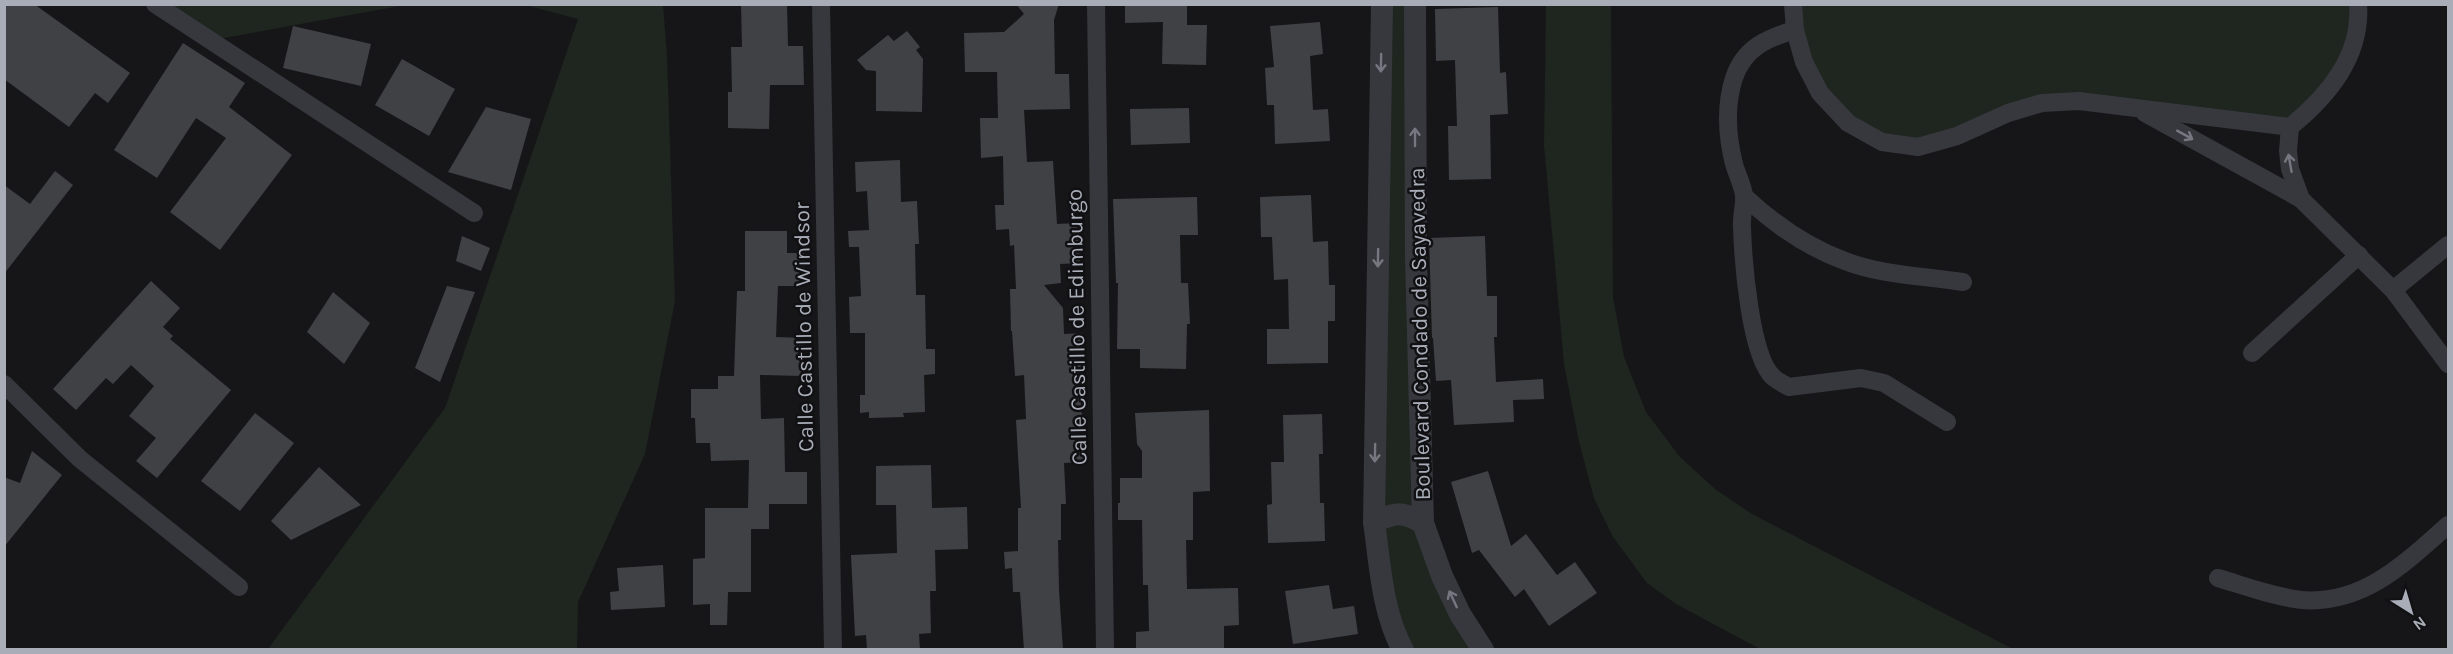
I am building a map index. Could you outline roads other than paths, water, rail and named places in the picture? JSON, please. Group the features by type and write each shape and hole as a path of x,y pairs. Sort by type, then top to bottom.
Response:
{"street":[{"path":"155,4 474,213"},
{"name":"Calle Castillo de Windsor","path":"820,4 832,650"},
{"name":"Calle Castillo de Edimburgo","path":"1096,4 1105,650"},
{"name":"Boulevard Condado de Sayavedra","path":"1382,4 1374,522 1384,594 1394,635 1403,650"},
{"name":"Boulevard Condado de Sayavedra","path":"1415,4 1416,257 1423,523 1442,576 1460,614 1483,650"},
{"path":"1793,4 1795,30 1804,62 1820,93 1848,123 1882,142 1918,147 1957,136 2008,114 2042,103 2079,101 2290,127"},
{"path":"2301,199 2290,169 2288,151 2290,127 2311,110 2333,84 2350,55 2359,24 2358,4"},
{"path":"1795,30 1772,36 1755,45 1743,59 1734,78 1728,121 1734,164 1744,196 1742,249 1749,301 1762,360 1772,377 1788,387 1861,378 1884,382 1947,422"},
{"path":"2134,107 2301,199 2392,290 2448,364"},
{"path":"1744,196 1790,234 1846,262 1874,269 1963,282"},
{"path":"2392,290 2448,244"},
{"path":"2252,353 2359,255"},
{"path":"4,384 80,459 239,587"},
{"path":"1374,522 1390,514 1406,514 1423,523"},
{"path":"2218,578 2302,600 2337,599 2365,590 2394,573 2448,525"}]}
